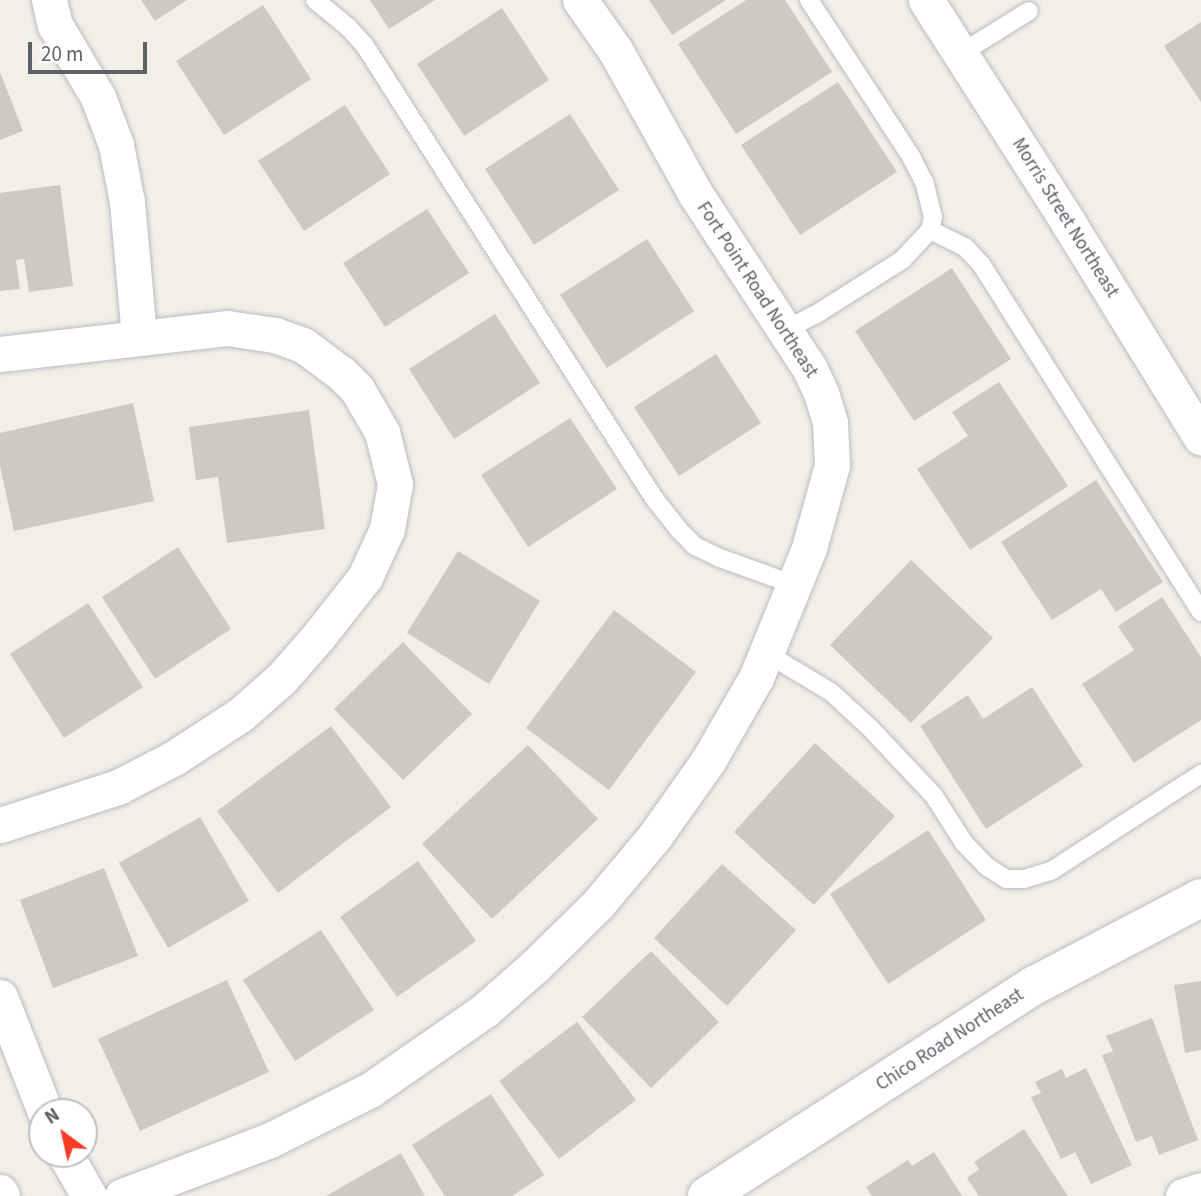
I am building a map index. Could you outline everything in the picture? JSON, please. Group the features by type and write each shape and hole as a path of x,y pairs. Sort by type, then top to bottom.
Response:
{"street":[{"path":"49,0 55,24 98,97 116,145 127,202 139,336"},
{"name":"Fort Point Road Northeast","path":"122,1196 223,1160 322,1116 419,1058 485,1010 598,904 655,835 708,761 756,678 795,585 823,503 832,465 831,442 821,393 785,330 695,193 645,98 580,0"},
{"name":"Morris Street Northeast","path":"926,0 1201,438"},
{"path":"0,354 227,328 275,335 303,345 342,374 356,389 382,432 395,484 387,529 365,577 282,678 240,715 174,758 118,787 2,819"},
{"name":"Chico Road Northeast","path":"707,1196 1034,985 1201,898"},
{"path":"0,997 40,1098"},
{"path":"73,1168 89,1196"},
{"path":"1183,1196 1201,1190"}],"lane":[{"path":"315,0 348,27 365,46 647,487 679,530 695,546 795,585"},
{"path":"785,330 815,315 902,260 930,230 933,217 931,202 912,158 809,0"},
{"path":"960,54 1029,11"},
{"path":"930,230 965,247 981,264 1201,612"},
{"path":"766,653 831,692 870,728 934,796 964,842 986,866 1006,879 1024,879 1051,872 1201,774"}],"building":[{"path":"141,0 187,0 155,21"},
{"path":"370,0 435,0 389,29"},
{"path":"649,0 726,0 672,35"},
{"path":"746,0 785,0 832,72 736,134 678,44"},
{"path":"263,5 311,79 224,135 176,61"},
{"path":"502,8 549,80 464,136 417,64"},
{"path":"1201,22 1201,102 1164,46"},
{"path":"0,72 23,131 0,140"},
{"path":"838,82 897,172 800,235 741,145"},
{"path":"345,105 390,174 304,231 258,161"},
{"path":"570,114 619,190 534,245 485,169"},
{"path":"60,185 73,286 29,292 24,259 16,260 20,289 0,291 0,193"},
{"path":"427,209 469,273 385,327 343,263"},
{"path":"647,239 694,311 607,368 560,295"},
{"path":"952,268 1011,359 914,421 855,331"},
{"path":"495,314 540,383 454,439 409,369"},
{"path":"716,354 761,423 679,476 634,407"},
{"path":"999,382 1068,486 970,550 917,469 968,436 952,412"},
{"path":"133,403 154,501 14,531 0,466 0,433"},
{"path":"309,410 325,529 227,543 218,477 196,480 189,427"},
{"path":"570,418 617,489 528,547 481,475"},
{"path":"1096,480 1163,582 1116,612 1101,589 1052,620 1001,542"},
{"path":"178,547 231,629 155,679 102,597"},
{"path":"458,551 540,601 489,684 407,633"},
{"path":"911,560 993,638 911,723 830,645"},
{"path":"1162,597 1201,657 1201,720 1134,763 1082,684 1134,650 1118,626"},
{"path":"88,603 143,687 64,738 10,654"},
{"path":"614,610 696,672 609,790 526,728"},
{"path":"403,642 472,714 403,780 334,709"},
{"path":"1032,687 1083,766 986,829 920,726 968,695 983,719"},
{"path":"331,726 391,807 278,893 217,811"},
{"path":"815,743 895,816 814,905 734,832"},
{"path":"528,745 598,819 492,919 422,844"},
{"path":"200,817 249,901 168,948 119,863"},
{"path":"928,830 986,920 888,984 830,894"},
{"path":"418,861 476,941 397,997 340,917"},
{"path":"722,864 796,930 727,1006 654,938"},
{"path":"104,868 138,956 53,988 20,900"},
{"path":"321,930 374,1010 295,1061 243,980"},
{"path":"651,951 719,1022 651,1088 582,1017"},
{"path":"227,980 269,1072 140,1131 98,1039"},
{"path":"1201,981 1201,1050 1185,1053 1174,985"},
{"path":"1152,1018 1198,1140 1159,1155 1152,1136 1136,1142 1102,1055 1113,1051 1106,1036"},
{"path":"577,1022 636,1100 559,1159 499,1081"},
{"path":"1086,1068 1132,1165 1091,1184 1075,1152 1061,1159 1031,1097 1041,1093 1035,1082 1062,1069 1066,1078"},
{"path":"491,1094 544,1175 512,1196 445,1196 412,1145"},
{"path":"1024,1129 1068,1196 979,1196 967,1178 979,1169 974,1162"},
{"path":"934,1152 962,1196 872,1196 866,1187 908,1160 912,1166"},
{"path":"401,1153 425,1196 326,1196"}]}
